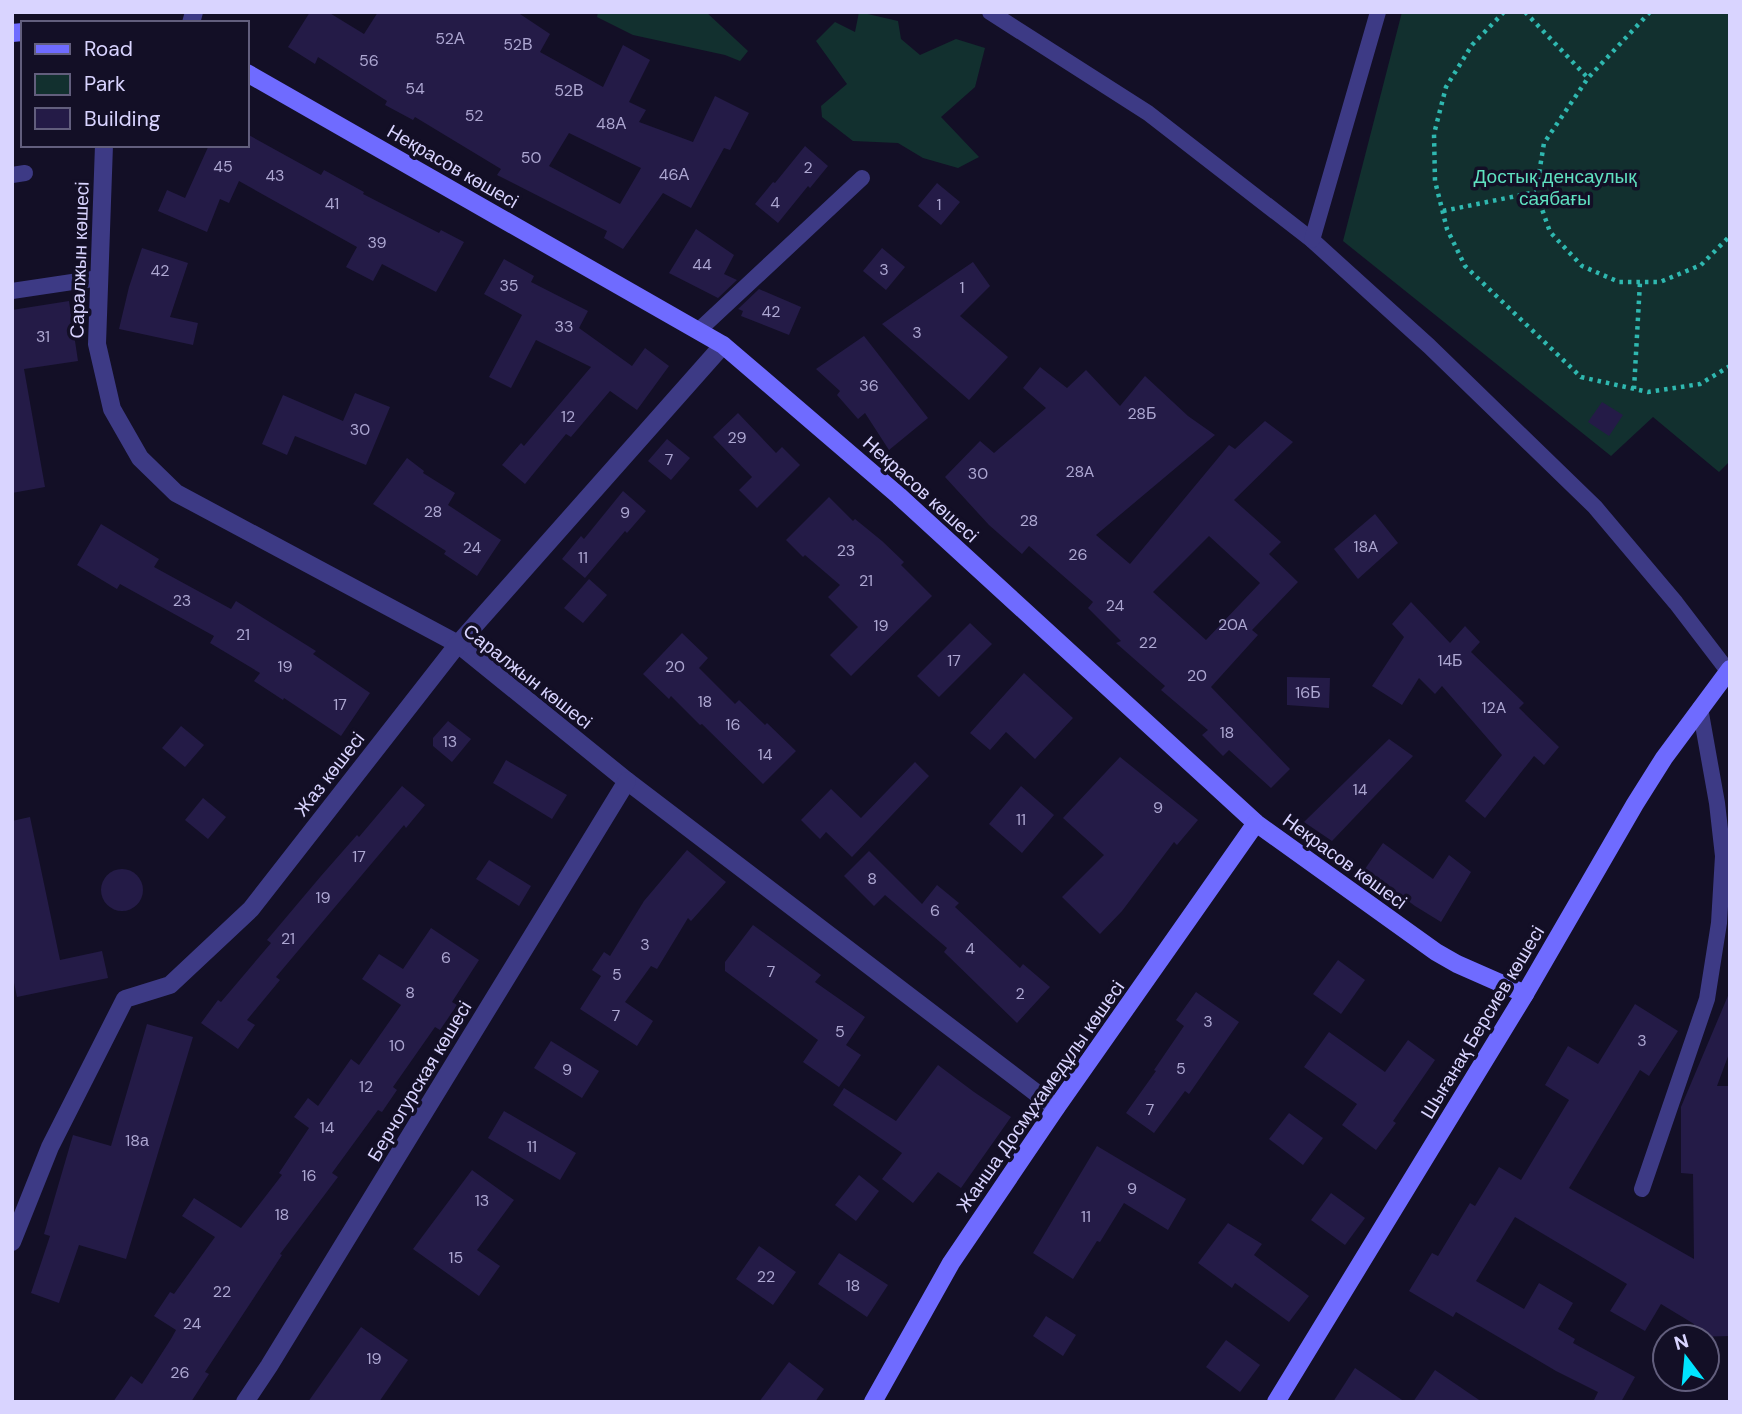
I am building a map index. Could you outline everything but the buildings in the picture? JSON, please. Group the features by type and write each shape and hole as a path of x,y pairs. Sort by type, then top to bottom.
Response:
{"main road":[{"name":"Некрасов көшесі","path":"248,74 723,345 899,496 1256,823 1436,951 1457,964 1524,994"},
{"name":"Шығанақ Берсиев көшесі","path":"1276,1402 1524,994 1634,804 1729,670"},
{"name":"Жанша Досмұхамедұлы көшесі","path":"873,1402 951,1263 1256,823"}],"street":[{"name":"Саралжын көшесі","path":"104,147 97,344 112,410 140,458 176,493 458,644 627,781 1056,1108"},
{"name":"Жаз көшесі","path":"12,1242 50,1147 125,999 170,985 251,909 458,644 723,345"},
{"name":"Берчогурская көшесі","path":"245,1402 627,781"}],"lane":[{"path":"990,12 1147,113 1312,240 1429,346 1595,507 1643,562 1729,670"},
{"path":"1312,240 1378,12"},
{"path":"698,331 862,178"},
{"path":"12,291 99,278"},
{"path":"1642,1189 1707,999 1719,923 1723,856 1717,803 1700,708"}],"path":[{"path":"1504,12 1472,46 1446,87 1434,134 1435,181 1447,229 1465,267 1581,377 1648,392 1700,384 1730,366"},
{"path":"1525,12 1588,78"},
{"path":"1650,12 1588,78 1544,143 1536,192 1550,232 1581,266 1619,282 1660,282 1701,265 1730,236"},
{"path":"1443,211 1536,192"},
{"path":"1634,389 1640,282"}],"green space":[{"path":"598,12 706,12 748,51 740,61 725,55 633,35 597,17"},
{"path":"859,12 898,21 901,39 920,55 956,39 985,48 975,87 941,117 979,157 958,168 923,158 898,143 853,141 822,117 821,106 847,84 816,41 835,22 855,32"},
{"name":"Достық денсаулық саябағы","path":"1402,12 1730,12 1730,461 1719,472 1653,417 1611,456 1343,241"}]}
